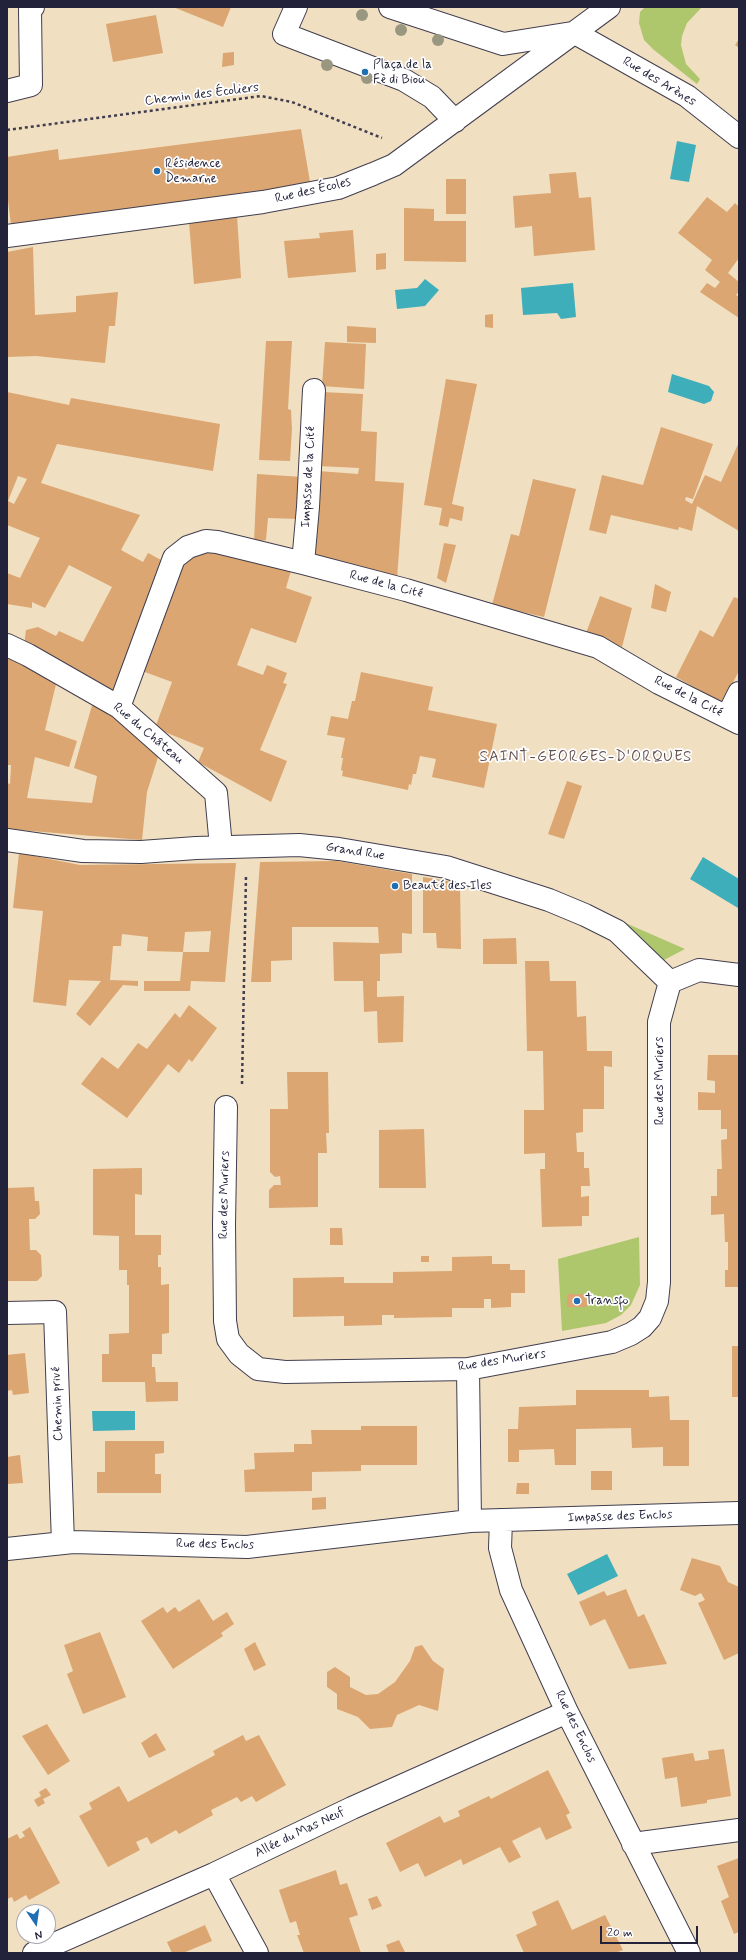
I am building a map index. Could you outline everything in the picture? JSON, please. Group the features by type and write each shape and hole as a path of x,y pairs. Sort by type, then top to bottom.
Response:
{"street":[{"path":"7,91 31,85 30,10 33,7"},
{"path":"296,7 284,34 404,80 432,97 455,121"},
{"path":"390,7 503,44 575,33"},
{"name":"Rue des Écoles","path":"7,236 263,202 338,188 394,165 609,7"},
{"name":"Rue des Arènes","path":"575,33 687,96 739,137"},
{"name":"Impasse de la Cité","path":"303,563 314,390"},
{"name":"Rue de la Cité","path":"119,707 170,566 179,552 188,547 206,541 217,542 303,563 406,590 598,647 659,683 733,720"},
{"name":"Rue du Château","path":"7,645 28,655 119,707 216,793 221,847"},
{"path":"733,720 739,693"},
{"name":"Grand Rue","path":"7,840 97,851 141,852 221,847 299,845 339,849 446,867 549,900 585,915 617,931 670,982"},
{"path":"670,982 699,970 739,975"},
{"name":"Rue des Muriers","path":"226,1107 224,1224 225,1321 228,1339 239,1354 258,1369 285,1372 468,1369 622,1339 642,1327 654,1310 659,1282 659,1022 670,982"},
{"name":"Chemin privé","path":"7,1313 55,1312 63,1543"},
{"path":"468,1369 470,1521"},
{"name":"Impasse des Enclos","path":"501,1520 739,1513"},
{"name":"Rue des Enclos","path":"7,1549 63,1543 156,1543 247,1547 470,1521 501,1520 500,1548 511,1590 567,1712 689,1953"},
{"name":"Allée du Mas Neuf","path":"34,1953 214,1874 352,1808 567,1712"},
{"path":"633,1844 739,1830"},
{"path":"214,1874 257,1953"}],"path":[{"name":"Chemin des Écoliers","path":"7,130 261,96 292,102 414,151"},
{"path":"226,1107 244,1082 246,846"}],"green space":[{"path":"645,7 702,7 687,23 682,36 681,45 686,64 700,79 697,84 654,50 644,40 639,23 640,12"},
{"path":"621,921 685,949 664,960"},
{"path":"639,1237 640,1285 631,1305 621,1315 606,1323 562,1331 558,1259"}],"water":[{"path":"677,141 696,145 689,182 670,179"},
{"path":"425,279 439,290 425,306 397,309 395,290 417,288"},
{"path":"573,283 576,317 561,319 557,313 523,315 521,288"},
{"path":"672,374 709,386 714,392 711,401 704,404 668,392"},
{"path":"703,857 739,879 738,908 690,879"},
{"path":"92,1411 135,1411 135,1430 93,1431"},
{"path":"607,1554 618,1576 578,1595 567,1574"}],"building":[{"path":"173,7 231,7 223,27"},
{"path":"156,15 163,53 113,62 106,24"},
{"path":"739,39 739,48 735,45"},
{"path":"234,52 234,65 222,67 223,53"},
{"name":"Résidence Demarne","path":"301,129 310,182 278,189 11,225 7,192 7,157 58,149 59,160"},
{"path":"576,172 579,198 591,197 595,250 534,256 532,226 515,228 513,196 551,193 549,174"},
{"path":"446,179 466,179 466,214 446,214"},
{"path":"707,197 727,212 735,203 739,207 739,258 728,273 739,282 739,291 736,295 739,297 739,318 700,292 707,283 715,288 720,282 705,270 712,260 678,233"},
{"path":"404,208 434,209 434,221 466,221 466,262 404,261"},
{"path":"237,215 241,278 194,284 189,222"},
{"path":"353,230 356,272 288,278 284,241 320,238 319,233"},
{"path":"33,247 35,315 76,312 76,296 118,292 115,326 109,326 105,363 36,356 7,357 7,252"},
{"path":"386,253 386,269 376,270 376,254"},
{"path":"493,314 493,328 485,327 485,315"},
{"path":"347,326 376,328 376,343 347,342"},
{"path":"266,341 292,341 288,409 291,410 292,429 290,461 259,460"},
{"path":"325,342 366,344 364,389 322,386"},
{"path":"446,379 477,384 452,504 464,507 462,521 450,518 448,527 439,525 442,508 424,505"},
{"path":"7,392 69,405 71,398 220,424 213,471 57,444 41,483 140,515 121,550 143,562 148,553 163,561 116,692 24,646 26,630 38,627 56,636 59,631 83,642 112,587 69,565 45,608 32,602 32,608 7,604 7,573 20,578 40,538 7,525","holes":["18,476 27,479 14,504 8,501"]},
{"path":"322,392 363,394 361,431 377,432 375,481 404,483 397,579 313,559 318,471 358,474 359,468 318,466"},
{"path":"661,427 713,444 693,499 686,497 685,500 692,504 705,475 721,482 739,442 739,531 697,506 692,531 679,527 678,530 611,515 606,534 589,530 602,475 643,485"},
{"path":"257,474 302,477 300,519 268,518 266,540 254,542"},
{"path":"533,479 576,489 544,617 492,605 511,534 519,536"},
{"path":"444,543 456,545 446,583 437,578"},
{"path":"205,551 292,567 286,588 312,597 296,643 251,628 237,665 263,675 267,665 287,673 283,683 287,684 260,750 287,761 271,802 198,762 204,748 155,728 172,682 142,671 183,562"},
{"path":"655,584 671,592 666,612 651,608"},
{"path":"600,596 632,608 622,647 586,633"},
{"path":"734,597 739,599 739,671 722,703 676,677 700,630 713,637"},
{"path":"7,655 57,680 45,730 77,741 69,767 35,757 27,798 92,803 97,776 74,768 93,702 107,710 159,754 147,792 142,840 7,829 7,783 10,784 11,765 7,765"},
{"path":"361,672 433,687 428,710 497,724 484,788 432,777 436,759 420,756 416,774 413,774 411,785 409,784 408,790 342,776 343,771 341,770 343,758 341,758 345,738 327,735 331,716 348,719 352,701 355,701"},
{"path":"567,781 582,786 564,839 548,834"},
{"path":"19,853 80,865 236,863 225,982 191,981 190,991 144,991 144,981 180,981 183,952 147,951 148,937 122,934 121,946 113,946 110,980 138,981 138,986 123,985 90,1026 76,1014 101,981 69,980 66,1006 33,1002 43,911 13,908","holes":["211,931 209,952 183,952 185,932"]},
{"path":"337,861 412,874 412,934 402,933 402,953 380,954 380,981 377,981 377,997 404,996 403,1042 378,1043 377,1011 364,1012 363,981 334,981 333,942 379,943 378,927 292,927 292,960 271,961 271,982 251,982 260,862"},
{"path":"423,877 460,883 461,949 437,948 436,933 423,933"},
{"path":"516,938 517,964 483,964 483,939"},
{"path":"525,961 549,961 550,981 576,981 577,1017 586,1016 587,1051 612,1051 612,1067 604,1066 604,1109 583,1109 583,1132 576,1133 577,1152 584,1152 584,1168 589,1168 590,1186 581,1186 581,1197 589,1196 589,1216 582,1216 582,1226 542,1227 540,1169 545,1169 545,1153 524,1154 524,1110 544,1110 543,1051 527,1051"},
{"path":"189,1005 217,1028 192,1062 189,1059 179,1073 168,1064 127,1118 81,1084 102,1057 118,1069 138,1043 147,1049 175,1013 180,1018"},
{"path":"708,1055 739,1055 739,1287 725,1287 725,1270 728,1270 728,1242 725,1242 724,1214 711,1215 711,1196 717,1196 717,1169 722,1169 721,1140 727,1139 727,1129 721,1129 721,1110 698,1110 698,1092 715,1093 715,1081 707,1080"},
{"path":"287,1072 328,1072 329,1133 326,1133 327,1153 318,1153 318,1207 269,1208 269,1190 274,1185 281,1185 280,1176 275,1177 270,1172 270,1109 288,1109"},
{"path":"424,1129 426,1188 379,1188 379,1130"},
{"path":"142,1168 142,1195 135,1194 135,1235 161,1235 161,1255 158,1255 158,1267 161,1267 161,1285 169,1284 169,1333 162,1334 162,1354 152,1354 152,1367 155,1367 156,1382 178,1382 178,1401 146,1402 145,1382 102,1382 102,1354 109,1354 109,1334 129,1333 129,1285 127,1285 127,1270 119,1270 119,1236 93,1235 93,1169"},
{"path":"34,1187 35,1201 39,1201 40,1214 35,1219 29,1219 30,1250 36,1250 41,1255 42,1276 37,1281 7,1281 7,1188"},
{"path":"330,1228 342,1228 343,1245 330,1245"},
{"path":"421,1256 429,1256 429,1262 421,1262"},
{"path":"492,1256 492,1264 510,1264 510,1270 525,1270 525,1293 511,1293 511,1307 491,1308 491,1299 484,1299 484,1308 452,1308 452,1317 394,1318 394,1315 382,1315 382,1325 344,1326 344,1316 293,1317 293,1278 344,1277 344,1283 393,1283 393,1272 452,1271 452,1257"},
{"name":"Transfo","path":"567,1294 587,1294 587,1307 567,1307"},
{"path":"732,1346 739,1346 739,1397 732,1397"},
{"path":"25,1353 29,1393 13,1395 12,1390 7,1391 7,1355"},
{"path":"576,1390 649,1390 649,1397 669,1396 670,1420 689,1420 689,1466 663,1466 663,1447 632,1448 631,1428 576,1429 576,1465 555,1465 554,1449 519,1450 519,1462 508,1462 508,1429 518,1429 519,1407 576,1405"},
{"path":"361,1426 417,1426 417,1465 361,1465 361,1471 312,1472 312,1491 245,1492 244,1470 255,1469 254,1453 294,1452 294,1444 312,1444 311,1430 361,1430"},
{"path":"105,1441 164,1441 164,1453 155,1454 155,1474 161,1474 161,1493 97,1493 97,1472 105,1472"},
{"path":"20,1455 23,1483 7,1484 7,1457"},
{"path":"591,1471 612,1471 612,1490 591,1490"},
{"path":"517,1483 529,1483 529,1494 516,1494"},
{"path":"326,1497 326,1509 312,1510 312,1498"},
{"path":"692,1558 720,1566 728,1582 739,1587 739,1653 724,1660 698,1603 705,1600 701,1593 695,1596 680,1590"},
{"path":"626,1589 638,1617 644,1614 667,1664 629,1669 605,1619 590,1626 579,1602 604,1591 607,1596"},
{"path":"199,1599 213,1621 227,1612 234,1624 221,1633 223,1636 173,1669 141,1621 163,1607 167,1613 175,1607 179,1612"},
{"path":"100,1632 126,1697 83,1714 67,1674 73,1671 64,1645"},
{"path":"255,1642 266,1665 254,1671 244,1649"},
{"path":"422,1645 433,1661 444,1669 438,1711 419,1705 397,1715 392,1727 370,1729 358,1717 337,1709 337,1694 327,1687 327,1672 335,1667 350,1677 350,1687 366,1695 378,1694 395,1682 410,1661 415,1647"},
{"path":"47,1724 70,1761 48,1775 22,1736"},
{"path":"156,1733 166,1750 149,1758 141,1743"},
{"path":"243,1735 246,1741 259,1735 286,1785 256,1802 252,1796 241,1802 237,1797 211,1810 213,1815 179,1834 176,1830 151,1844 147,1837 136,1842 140,1850 108,1867 79,1816 92,1809 89,1803 119,1786 128,1802 215,1755 213,1751"},
{"path":"724,1749 731,1796 707,1800 707,1803 681,1807 677,1777 665,1779 662,1758 693,1753 695,1761 709,1759 708,1751"},
{"path":"548,1770 570,1813 566,1815 572,1828 546,1840 540,1827 512,1841 521,1857 509,1863 500,1847 463,1865 461,1859 425,1877 418,1863 400,1872 386,1843 440,1816 444,1823 460,1816 458,1811 489,1796 491,1799"},
{"path":"46,1788 51,1795 43,1799 45,1803 38,1807 34,1800 41,1796 39,1792"},
{"path":"30,1827 60,1883 29,1900 26,1895 14,1902 12,1897 7,1899 7,1839 17,1834 20,1839 25,1836 22,1832"},
{"path":"739,1858 739,1932 734,1934 721,1901 729,1897 717,1866"},
{"path":"336,1870 340,1885 347,1883 358,1915 349,1918 361,1953 304,1953 297,1935 300,1935 296,1921 290,1923 279,1890"},
{"path":"377,1896 382,1906 372,1910 368,1899"},
{"path":"558,1900 572,1930 605,1915 623,1950 615,1953 524,1953 516,1935 537,1925 532,1912"},
{"path":"205,1925 212,1941 183,1953 172,1953 167,1942"},
{"path":"399,1940 405,1952 389,1953 386,1945"}],"place":[{"name":"Plaça de la Fè di Biou","path":"365,72"},
{"name":"Résidence Demarne","path":"157,171"},
{"name":"Beauté des Iles","path":"395,886"},
{"name":"Transfo","path":"577,1301"}],"district":[{"name":"SAINT-GEORGES-D'ORQUES","path":"586,758"}]}
